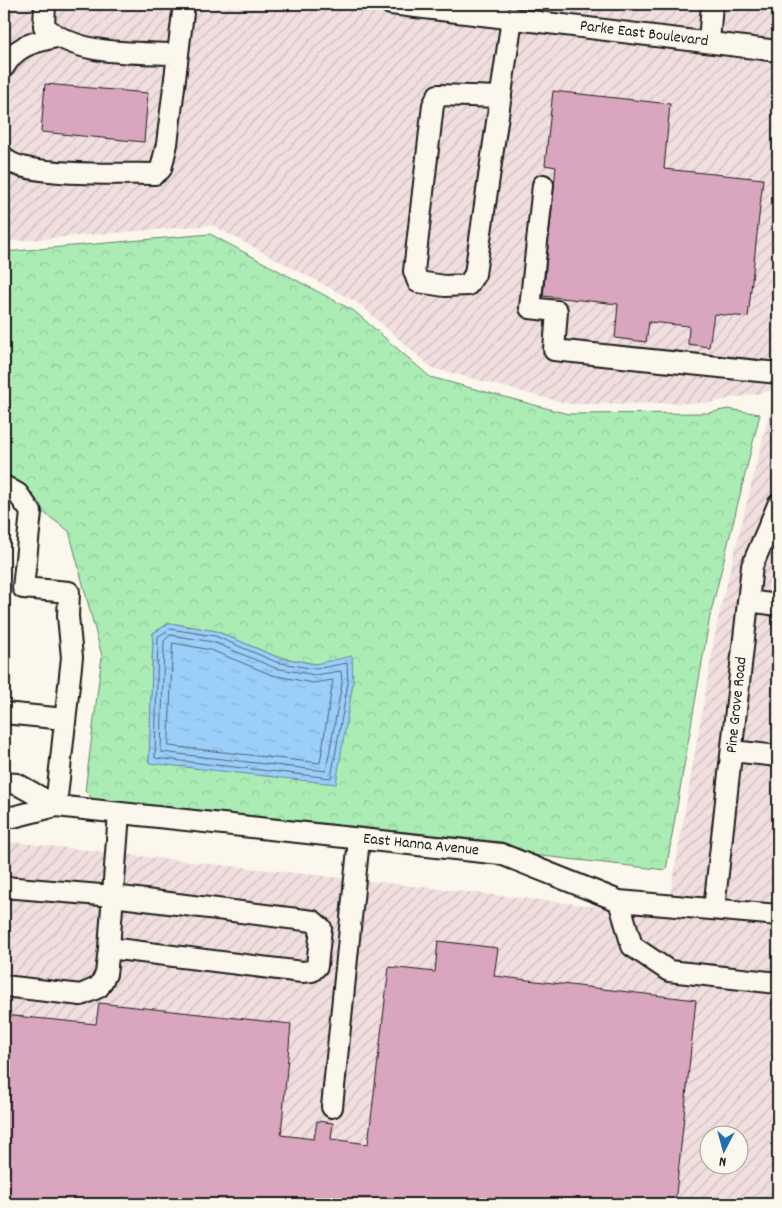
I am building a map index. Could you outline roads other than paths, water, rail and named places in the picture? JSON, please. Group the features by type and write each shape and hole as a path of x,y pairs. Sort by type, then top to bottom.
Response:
{"street":[{"path":"45,4 44,26 56,37 82,46 122,52 178,54"},
{"path":"4,157 8,162 39,171 155,174 161,169 167,144 184,4"},
{"name":"Parke East Boulevard","path":"390,4 512,18 535,12 709,42 778,51"},
{"path":"709,42 712,4"},
{"path":"501,97 438,95 433,105 414,271 418,282 445,286 468,285 475,274 501,97 512,18"},
{"path":"4,67 12,54 26,45 56,37"},
{"path":"542,185 530,308 557,311 554,350 778,374"},
{"path":"4,486 18,494 31,512 23,588 69,592 68,616 72,657 56,806"},
{"name":"Pine Grove Road","path":"714,909 752,566 778,505"},
{"path":"748,601 778,605"},
{"path":"4,713 65,719"},
{"path":"732,751 778,756"},
{"name":"East Hanna Avenue","path":"4,783 17,784 56,806"},
{"name":"East Hanna Avenue","path":"4,816 13,817 56,806 501,854 619,901 778,915"},
{"path":"4,986 81,995 99,986 106,974 119,813"},
{"path":"332,1107 359,838"},
{"path":"4,887 113,896 313,921 321,928 317,966 312,971 302,972 109,948"},
{"path":"619,901 632,946 669,971 778,983"}],"water":[{"path":"170,623 216,631 277,657 315,664 352,656 353,683 336,784 149,763 153,633"}]}
